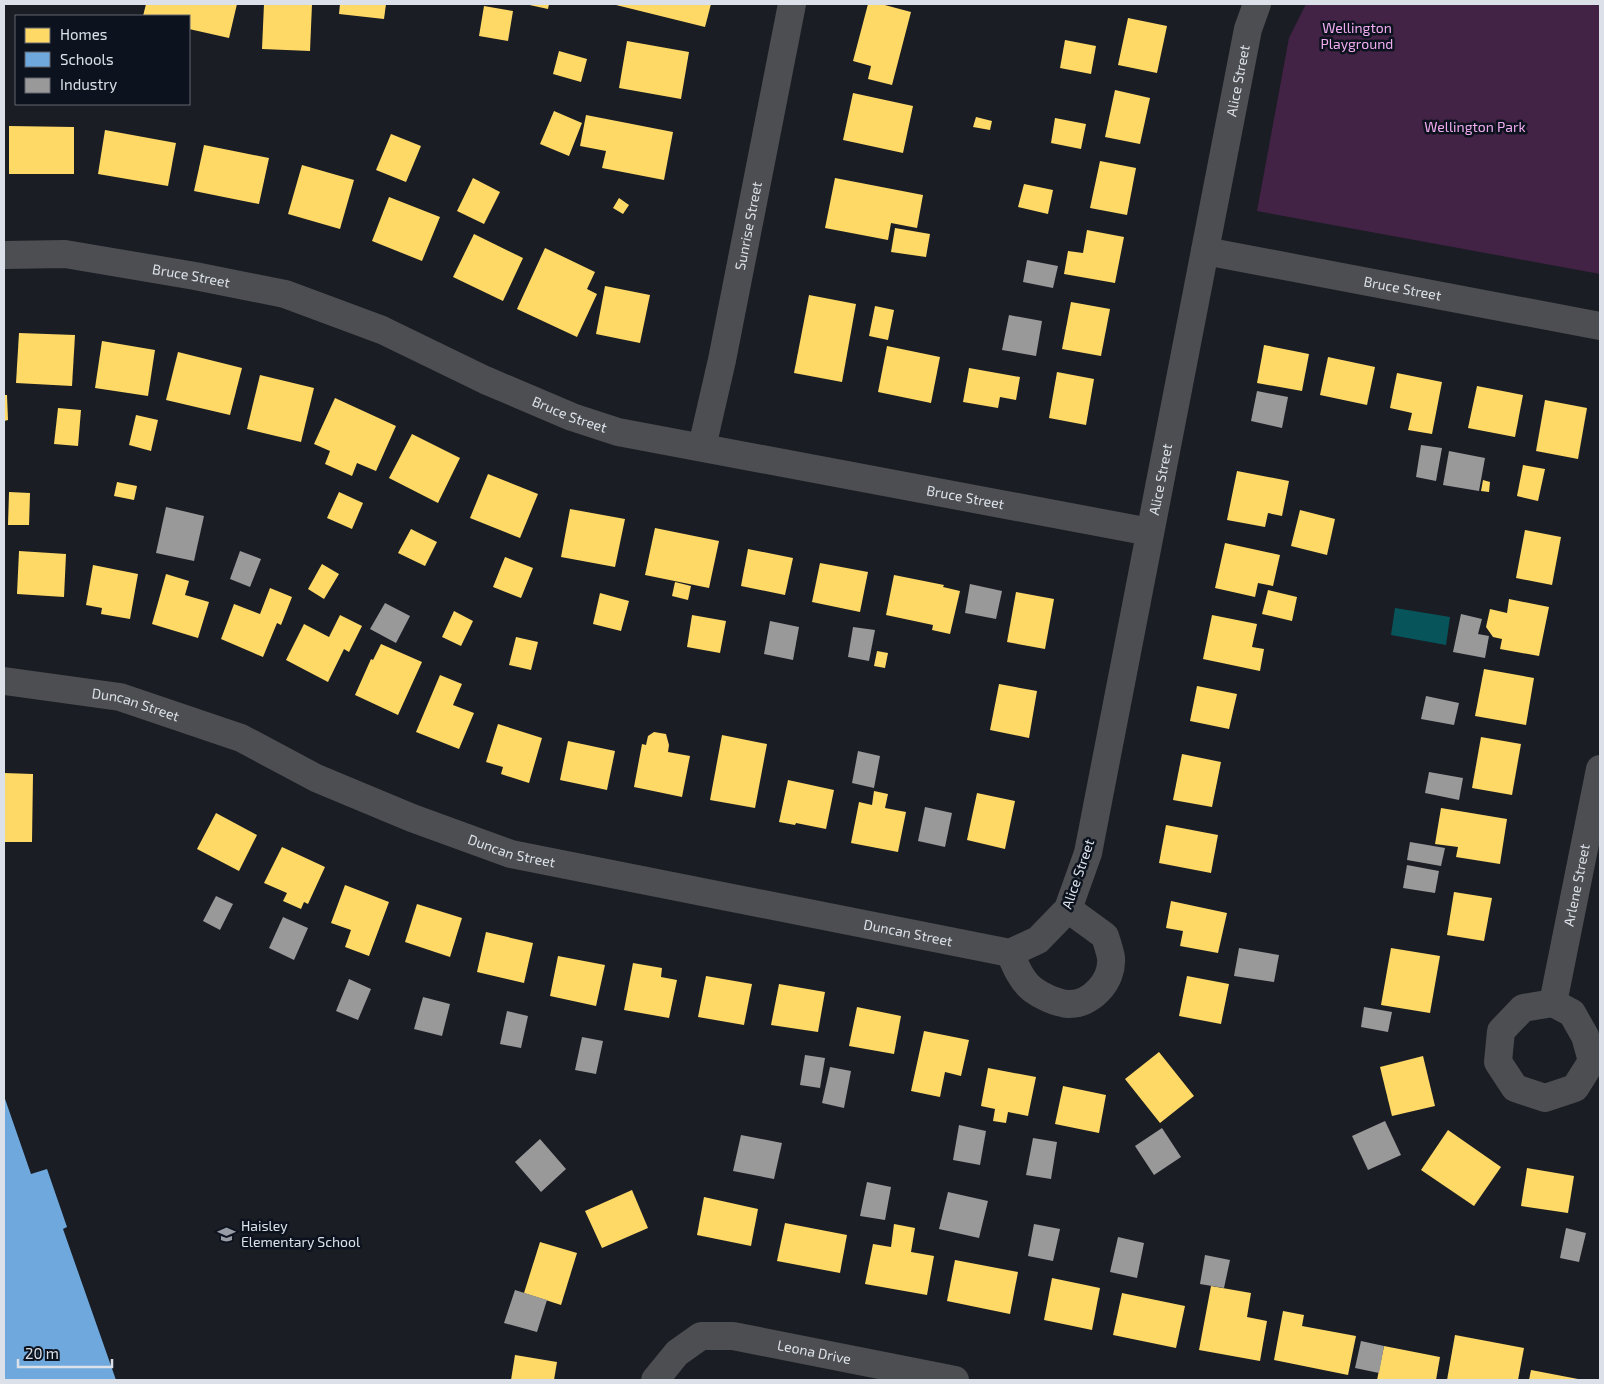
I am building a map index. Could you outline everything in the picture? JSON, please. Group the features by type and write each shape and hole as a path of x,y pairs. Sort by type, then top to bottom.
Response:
{"street":[{"name":"Sunrise Street","path":"702,447 722,360 792,4"},
{"name":"Alice Street","path":"1010,952 1038,940 1068,910 1088,853 1248,29 1257,4"},
{"name":"Bruce Street","path":"1205,251 1600,326"},
{"name":"Bruce Street","path":"4,255 65,254 196,276 286,294 382,330 485,380 572,417 618,432 1150,532"},
{"name":"Duncan Street","path":"4,681 120,696 241,738 316,778 412,818 511,854 1010,952"},
{"name":"Arlene Street","path":"1553,1003 1600,769"},
{"path":"1010,952 1017,970 1031,988 1052,1000 1068,1004 1089,999 1105,983 1111,960 1106,936 1068,910"},
{"path":"1553,1003 1572,1014 1585,1036 1596,1062 1575,1088 1545,1098 1516,1088 1498,1062 1501,1031 1522,1008 1553,1003"},
{"name":"Leona Drive","path":"655,1380 677,1353 700,1336 733,1336 955,1380"}],"green space":[{"name":"Wellington Park","path":"1306,4 1600,4 1600,274 1257,211 1289,38"}],"water":[{"path":"1395,608 1450,617 1446,645 1391,635"}],"building: Homes":[{"path":"146,4 237,4 229,38 190,29 190,15 143,15"},
{"path":"264,4 312,4 310,51 262,49"},
{"path":"340,4 386,4 384,19 339,14"},
{"path":"525,4 549,4 548,9"},
{"path":"612,4 711,4 705,27"},
{"path":"868,4 881,4 911,12 892,85 868,79 871,66 853,61"},
{"path":"484,6 513,11 508,41 479,36"},
{"path":"1128,18 1167,26 1157,73 1118,65"},
{"path":"1065,40 1096,46 1091,74 1060,68"},
{"path":"627,41 689,52 681,99 619,88"},
{"path":"559,51 587,59 581,82 553,74"},
{"path":"1115,90 1150,98 1140,144 1105,137"},
{"path":"853,93 913,106 903,153 843,140"},
{"path":"554,111 582,123 569,156 540,144"},
{"path":"586,115 673,132 664,180 602,168 606,151 580,146"},
{"path":"976,117 992,121 990,130 973,127"},
{"path":"1055,118 1086,124 1081,149 1051,143"},
{"path":"9,126 74,127 74,174 9,174"},
{"path":"105,130 176,143 168,186 98,174"},
{"path":"391,134 421,146 406,182 376,170"},
{"path":"204,145 269,158 259,204 194,191"},
{"path":"1100,161 1136,168 1127,215 1090,208"},
{"path":"302,165 354,180 340,229 288,214"},
{"path":"473,178 500,192 484,224 457,211"},
{"path":"835,178 923,195 917,228 891,223 888,240 825,228"},
{"path":"1024,184 1053,190 1048,214 1018,207"},
{"path":"389,197 440,217 422,261 372,241"},
{"path":"619,198 629,205 623,214 613,208"},
{"path":"895,228 930,234 926,257 891,252"},
{"path":"1087,230 1124,237 1115,283 1064,274 1068,251 1083,253"},
{"path":"474,234 523,258 503,301 453,277"},
{"path":"545,248 595,272 587,289 597,294 577,337 517,309"},
{"path":"605,286 650,295 640,343 596,334"},
{"path":"809,295 856,304 842,382 794,373"},
{"path":"1071,302 1110,309 1101,356 1062,349"},
{"path":"875,306 894,310 888,340 869,336"},
{"path":"19,333 75,335 72,386 16,383"},
{"path":"102,341 155,350 148,396 95,388"},
{"path":"1264,345 1309,354 1302,391 1257,383"},
{"path":"887,346 940,357 931,403 878,392"},
{"path":"178,352 242,368 230,415 166,400"},
{"path":"1328,357 1375,367 1367,405 1320,395"},
{"path":"969,368 1020,377 1016,400 1000,397 998,408 963,402"},
{"path":"1057,372 1094,379 1086,425 1049,418"},
{"path":"1397,373 1442,382 1432,434 1408,430 1412,413 1390,408"},
{"path":"260,375 314,388 301,442 247,429"},
{"path":"1477,386 1523,395 1515,437 1468,428"},
{"path":"4,395 7,395 8,420 4,421"},
{"path":"335,398 396,426 376,471 357,463 352,476 325,464 330,451 314,444"},
{"path":"1545,400 1587,408 1578,459 1536,451"},
{"path":"58,408 81,410 78,446 54,444"},
{"path":"136,415 158,420 151,451 129,445"},
{"path":"412,434 460,458 438,503 389,478"},
{"path":"1523,465 1545,469 1538,501 1517,496"},
{"path":"1237,471 1289,481 1282,516 1268,513 1265,527 1227,520"},
{"path":"488,474 538,494 520,538 470,518"},
{"path":"1483,480 1490,482 1489,492 1481,491"},
{"path":"117,482 137,486 134,500 114,496"},
{"path":"9,492 30,493 29,525 8,525"},
{"path":"339,492 363,503 352,529 327,518"},
{"path":"570,509 625,519 615,567 561,557"},
{"path":"1300,510 1335,519 1327,555 1291,546"},
{"path":"655,528 719,541 709,588 645,575"},
{"path":"411,529 437,542 425,566 398,553"},
{"path":"1525,530 1561,537 1552,585 1516,578"},
{"path":"1225,543 1280,555 1273,586 1258,583 1255,597 1215,588"},
{"path":"748,549 793,558 785,595 741,586"},
{"path":"19,551 66,554 64,597 17,594"},
{"path":"505,557 533,568 521,598 493,587"},
{"path":"820,563 868,572 860,612 812,602"},
{"path":"322,564 339,574 324,599 308,589"},
{"path":"93,565 138,574 130,619 101,614 102,608 86,605"},
{"path":"166,574 189,581 185,595 209,602 198,638 152,624"},
{"path":"894,575 944,585 943,587 960,591 950,634 932,630 933,625 886,615"},
{"path":"675,582 691,586 688,600 672,596"},
{"path":"270,588 292,597 281,625 277,623 263,657 221,639 234,604 260,614"},
{"path":"1268,590 1297,597 1292,621 1262,614"},
{"path":"1016,592 1054,599 1045,649 1007,642"},
{"path":"600,593 629,601 621,631 593,624"},
{"path":"1509,599 1549,607 1539,656 1500,649 1502,639 1493,637 1486,627 1490,609 1507,613"},
{"path":"454,611 473,621 461,646 442,637"},
{"path":"340,615 362,626 349,652 344,649 328,682 286,660 304,624 329,637"},
{"path":"692,615 726,621 720,653 687,647"},
{"path":"1212,615 1257,624 1252,647 1264,649 1260,671 1203,659"},
{"path":"516,637 538,642 531,670 509,665"},
{"path":"381,644 422,662 398,715 355,695 371,659 373,660"},
{"path":"877,651 888,653 885,668 874,666"},
{"path":"1484,669 1534,678 1526,725 1475,716"},
{"path":"440,675 462,684 453,705 474,713 459,749 416,732"},
{"path":"999,684 1037,691 1029,738 990,730"},
{"path":"1197,686 1237,694 1229,729 1190,721"},
{"path":"498,724 542,738 529,783 501,774 503,767 486,762"},
{"path":"654,732 666,734 669,745 668,752 690,756 682,797 634,787 642,744 646,745 648,736"},
{"path":"722,735 767,744 755,808 710,800"},
{"path":"1481,737 1521,744 1512,795 1472,788"},
{"path":"568,741 615,751 607,790 560,780"},
{"path":"1182,754 1221,762 1212,807 1173,800"},
{"path":"4,773 33,774 32,842 5,842"},
{"path":"788,780 834,790 826,829 796,823 795,825 779,822"},
{"path":"874,791 888,794 885,808 906,812 898,852 851,843 859,802 872,805"},
{"path":"977,793 1015,801 1005,849 967,840"},
{"path":"1441,808 1507,819 1500,864 1456,857 1458,847 1435,844"},
{"path":"216,813 257,835 239,871 197,849"},
{"path":"1166,825 1218,835 1211,873 1159,863"},
{"path":"282,847 325,867 308,904 304,902 301,909 283,901 287,893 264,883"},
{"path":"345,885 389,902 369,956 345,947 351,930 331,923"},
{"path":"1454,892 1492,898 1484,941 1447,935"},
{"path":"1171,901 1227,913 1218,953 1180,946 1183,931 1166,928"},
{"path":"417,904 462,918 450,957 405,942"},
{"path":"486,932 533,943 524,983 477,972"},
{"path":"1391,948 1440,956 1430,1013 1381,1005"},
{"path":"558,956 605,965 596,1006 550,996"},
{"path":"633,963 662,968 661,977 677,980 669,1018 624,1010"},
{"path":"706,976 752,984 744,1025 698,1017"},
{"path":"1187,976 1229,984 1221,1024 1179,1016"},
{"path":"779,984 825,992 818,1032 771,1025"},
{"path":"857,1007 901,1016 894,1054 849,1046"},
{"path":"924,1031 969,1040 961,1076 945,1072 940,1097 911,1091"},
{"path":"1159,1052 1194,1096 1160,1123 1125,1079"},
{"path":"1423,1056 1435,1106 1392,1116 1380,1067"},
{"path":"988,1068 1036,1077 1028,1116 1008,1112 1006,1123 993,1121 995,1109 981,1106"},
{"path":"1063,1086 1106,1095 1099,1133 1055,1124"},
{"path":"1448,1130 1501,1167 1474,1206 1421,1170"},
{"path":"1527,1168 1574,1176 1568,1213 1521,1206"},
{"path":"632,1190 648,1228 602,1248 585,1211"},
{"path":"704,1197 758,1209 751,1246 697,1235"},
{"path":"785,1223 847,1235 840,1273 777,1261"},
{"path":"894,1224 915,1228 911,1252 934,1256 927,1295 865,1284 873,1244 891,1247"},
{"path":"540,1242 577,1253 561,1305 524,1293"},
{"path":"955,1260 1018,1272 1010,1314 947,1301"},
{"path":"1052,1278 1100,1288 1092,1330 1044,1320"},
{"path":"1211,1286 1251,1293 1247,1317 1267,1321 1260,1361 1199,1350"},
{"path":"1122,1293 1185,1306 1176,1348 1113,1335"},
{"path":"1283,1311 1304,1315 1302,1326 1356,1336 1348,1375 1274,1360"},
{"path":"1455,1335 1524,1348 1518,1380 1447,1380"},
{"path":"1384,1346 1440,1357 1436,1380 1377,1380"},
{"path":"515,1355 557,1362 554,1380 511,1380"},
{"path":"1531,1370 1578,1379 1578,1380 1529,1380"}],"building: Schools":[{"path":"4,1096 31,1174 47,1169 67,1227 63,1229 116,1380 4,1380"}],"building: Industry":[{"path":"1027,260 1058,266 1053,288 1023,282"},
{"path":"1009,315 1042,321 1036,356 1002,350"},
{"path":"1257,391 1288,397 1282,428 1251,421"},
{"path":"1421,445 1442,448 1436,481 1416,477"},
{"path":"1449,451 1485,458 1479,491 1443,485"},
{"path":"166,507 204,516 194,561 156,553"},
{"path":"240,551 261,559 250,587 230,579"},
{"path":"970,584 1002,591 996,619 965,613"},
{"path":"385,603 410,616 396,643 370,629"},
{"path":"1461,614 1482,619 1478,634 1489,636 1485,658 1453,652"},
{"path":"770,621 799,627 793,660 764,654"},
{"path":"853,627 875,630 869,661 848,657"},
{"path":"1426,696 1459,703 1454,725 1421,719"},
{"path":"858,751 880,756 874,788 852,783"},
{"path":"1429,772 1463,778 1459,800 1425,793"},
{"path":"925,807 952,813 945,847 918,841"},
{"path":"1410,842 1445,848 1441,866 1407,860"},
{"path":"1407,865 1439,871 1435,893 1403,888"},
{"path":"216,896 233,904 220,930 203,921"},
{"path":"283,917 308,928 294,960 269,948"},
{"path":"1239,948 1279,955 1274,982 1234,976"},
{"path":"349,979 371,989 358,1020 336,1011"},
{"path":"423,997 450,1004 442,1036 414,1029"},
{"path":"1364,1007 1392,1012 1388,1032 1361,1027"},
{"path":"507,1011 528,1016 521,1048 500,1044"},
{"path":"582,1037 603,1041 596,1074 575,1070"},
{"path":"805,1055 825,1058 820,1088 800,1085"},
{"path":"830,1067 851,1071 844,1108 822,1103"},
{"path":"1385,1121 1401,1155 1368,1170 1352,1136"},
{"path":"959,1125 986,1131 980,1165 953,1160"},
{"path":"1162,1128 1181,1157 1154,1175 1135,1146"},
{"path":"741,1135 782,1143 774,1179 733,1171"},
{"path":"1033,1138 1057,1142 1051,1179 1026,1175"},
{"path":"540,1139 566,1169 541,1192 515,1162"},
{"path":"867,1182 891,1187 885,1220 860,1216"},
{"path":"948,1192 988,1201 979,1238 939,1229"},
{"path":"1034,1224 1060,1229 1053,1261 1028,1256"},
{"path":"1566,1228 1586,1233 1579,1262 1560,1258"},
{"path":"1118,1237 1144,1243 1137,1278 1110,1272"},
{"path":"1205,1255 1230,1260 1224,1288 1200,1284"},
{"path":"515,1290 547,1300 537,1332 504,1323"},
{"path":"1361,1341 1384,1346 1379,1373 1355,1368"}],"place":[{"name":"Haisley Elementary School","path":"227,1234"}],"park label":[{"name":"Wellington Playground","path":"1357,36"}]}
